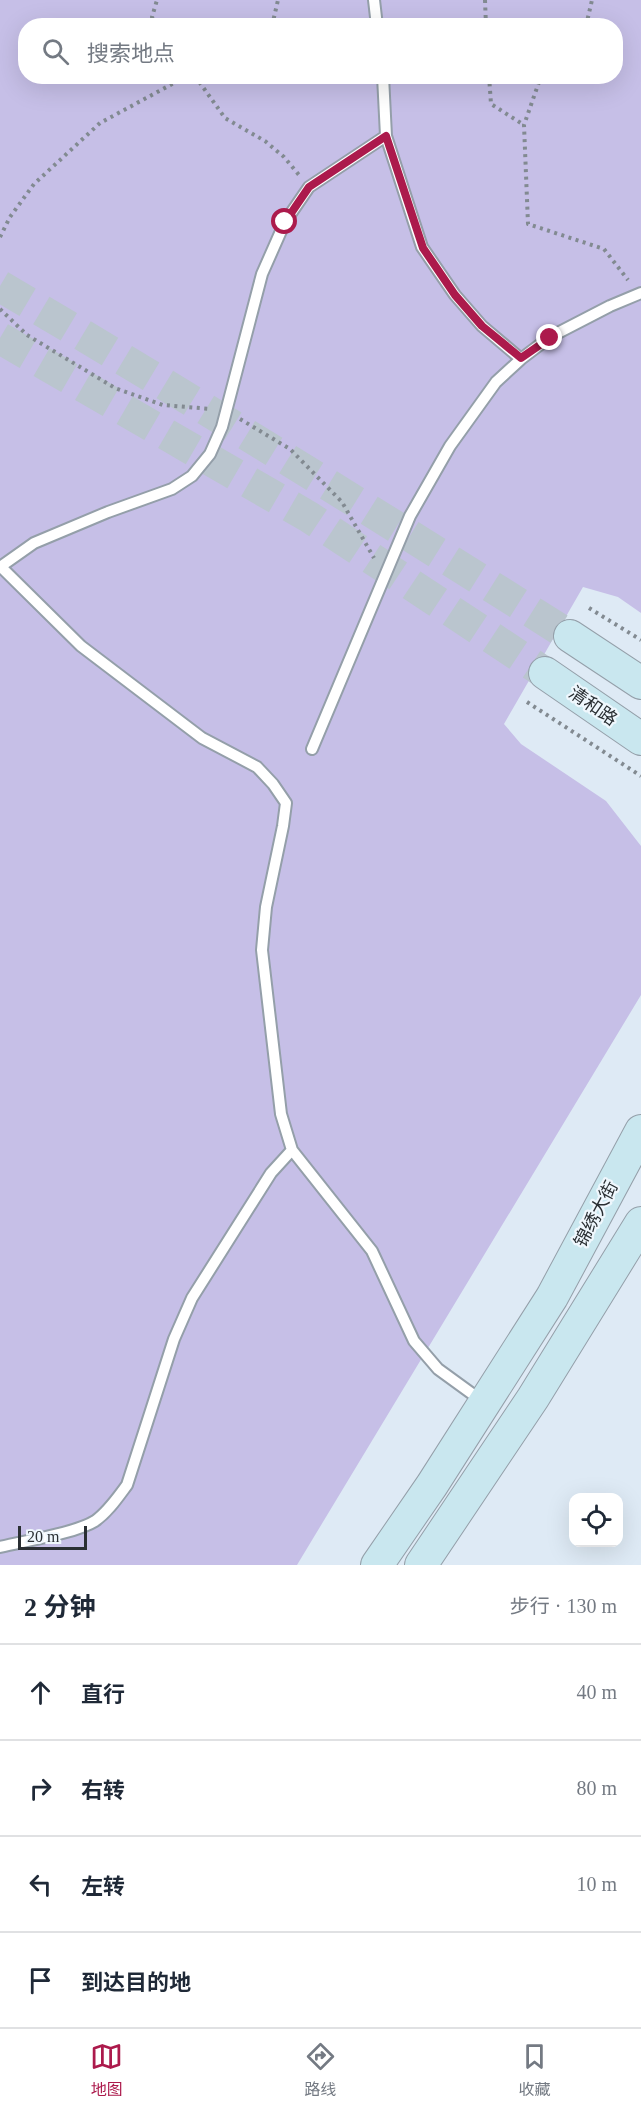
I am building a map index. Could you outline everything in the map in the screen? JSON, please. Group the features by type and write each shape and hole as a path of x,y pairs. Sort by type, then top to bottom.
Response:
{"main road":[{"path":"570,636 641,683"},
{"name":"清和路","path":"545,673 641,739"},
{"name":"锦绣大街","path":"377,1565 432,1485 552,1297 641,1131"},
{"path":"421,1565 533,1398 641,1223"}],"lane":[{"path":"374,0 376,18"},
{"path":"383,84 386,136 423,248 455,295 482,326 521,358"},
{"path":"386,136 309,187 285,222 262,274 222,427 210,454 192,476 171,489 34,543 0,566 81,646 202,738 257,767 286,803 266,907 262,950 281,1114 292,1150 372,1251 414,1341 438,1369 484,1403"},
{"path":"312,749 410,516 450,446 496,382 521,358 550,338 610,306 640,294"},
{"path":"0,1546 72,1530 95,1521 127,1485 174,1339 192,1298 271,1173 292,1150"}],"path":[{"path":"152,18 157,0"},
{"path":"274,18 278,0"},
{"path":"485,0 486,18"},
{"path":"588,18 592,0"},
{"path":"0,237 10,217 34,184 100,123 172,84"},
{"path":"201,84 225,118 265,141 284,157 309,187"},
{"path":"490,84 491,104 524,125"},
{"path":"538,84 524,125 528,224 604,249 640,294"},
{"path":"589,608 641,640"},
{"path":"527,702 641,776"}],"shaded area":[{"path":"0,0 641,0 641,613 618,597 583,587 504,724 521,744 606,801 641,846 641,995 297,1565 0,1565"}],"tunnel":[{"path":"0,286 286,459 570,636"},
{"path":"0,338 309,517 545,673"}],"route":[{"path":"285,222 309,187 386,136 423,248 455,295 482,326 521,358 550,338"}]}
